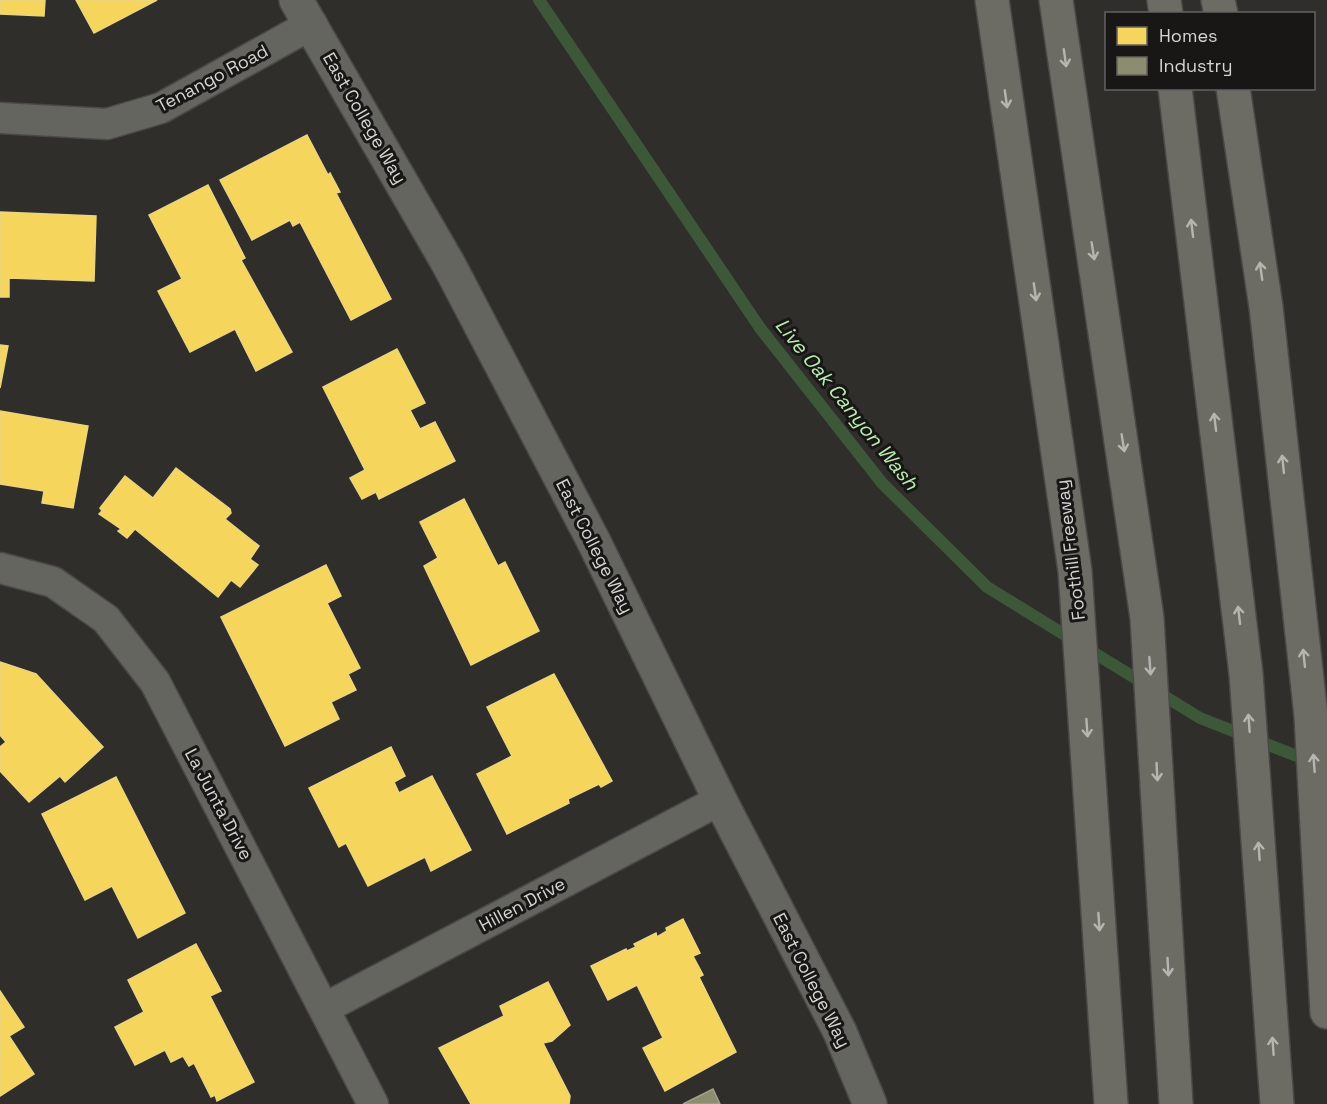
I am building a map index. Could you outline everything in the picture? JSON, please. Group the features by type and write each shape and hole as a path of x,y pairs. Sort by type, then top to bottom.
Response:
{"highway":[{"name":"Foothill Freeway","path":"992,0 1076,571 1111,1104"},
{"path":"1056,0 1147,618 1176,1104"},
{"path":"1175,90 1246,674 1277,1104"},
{"path":"1233,90 1266,307 1311,716 1327,1012"}],"street":[{"name":"Tenango Road","path":"0,118 107,124 161,108 304,12"},
{"name":"East College Way","path":"304,12 454,275 593,540 720,800 840,1032 870,1104"},
{"name":"La Junta Drive","path":"0,568 53,582 106,619 155,682 373,1104"},
{"name":"Hillen Drive","path":"325,1008 720,800"}],"building: Homes":[{"path":"0,0 45,0 44,16 0,14"},
{"path":"76,0 157,0 94,33"},
{"path":"307,135 328,175 330,173 340,192 336,193 391,299 351,320 300,222 293,226 290,220 252,240 220,180"},
{"path":"208,185 245,258 241,260 292,352 256,371 235,329 190,352 158,291 182,279 149,215"},
{"path":"0,212 96,216 94,281 9,278 9,297 0,297"},
{"path":"0,345 8,346 0,388"},
{"path":"397,349 425,403 410,410 420,429 435,422 455,461 379,499 376,492 362,499 350,478 365,470 323,387"},
{"path":"0,411 88,426 73,508 42,503 44,491 0,484"},
{"path":"176,468 230,509 231,513 225,519 259,546 250,559 258,565 240,587 231,580 218,597 135,529 127,538 118,531 121,529 99,514 102,511 100,508 125,476 153,498"},
{"path":"464,499 498,566 505,562 539,631 471,665 424,566 438,558 420,522"},
{"path":"326,565 341,596 327,603 360,668 348,674 356,690 331,702 339,719 285,746 221,617"},
{"path":"0,662 36,674 103,747 65,782 60,776 29,802 0,771 0,747 6,742 0,735"},
{"path":"554,674 612,781 601,787 599,784 568,799 569,803 507,834 477,774 512,756 487,707"},
{"path":"391,747 405,776 394,782 399,793 432,776 471,850 431,871 425,857 368,886 346,843 339,847 309,788"},
{"path":"116,777 185,913 138,938 112,886 85,900 42,814"},
{"path":"683,919 700,953 693,956 703,975 699,977 736,1052 665,1091 643,1048 663,1038 637,985 608,1000 591,966 626,949 627,951 636,947 634,944 656,933 657,937 667,931 666,928"},
{"path":"196,944 221,991 210,996 254,1082 217,1101 215,1095 211,1097 194,1063 189,1066 183,1056 171,1062 165,1050 135,1065 115,1027 144,1012 128,980"},
{"path":"548,982 570,1025 552,1041 543,1043 570,1096 569,1104 471,1104 439,1048 504,1016 500,1006"},
{"path":"0,991 24,1027 9,1036 34,1074 0,1096"}],"building: Industry":[{"path":"713,1089 720,1104 683,1104"}],"waterway":[{"name":"Live Oak Canyon Wash","path":"539,0 760,328 882,483 987,587 1200,718 1312,762"}]}
